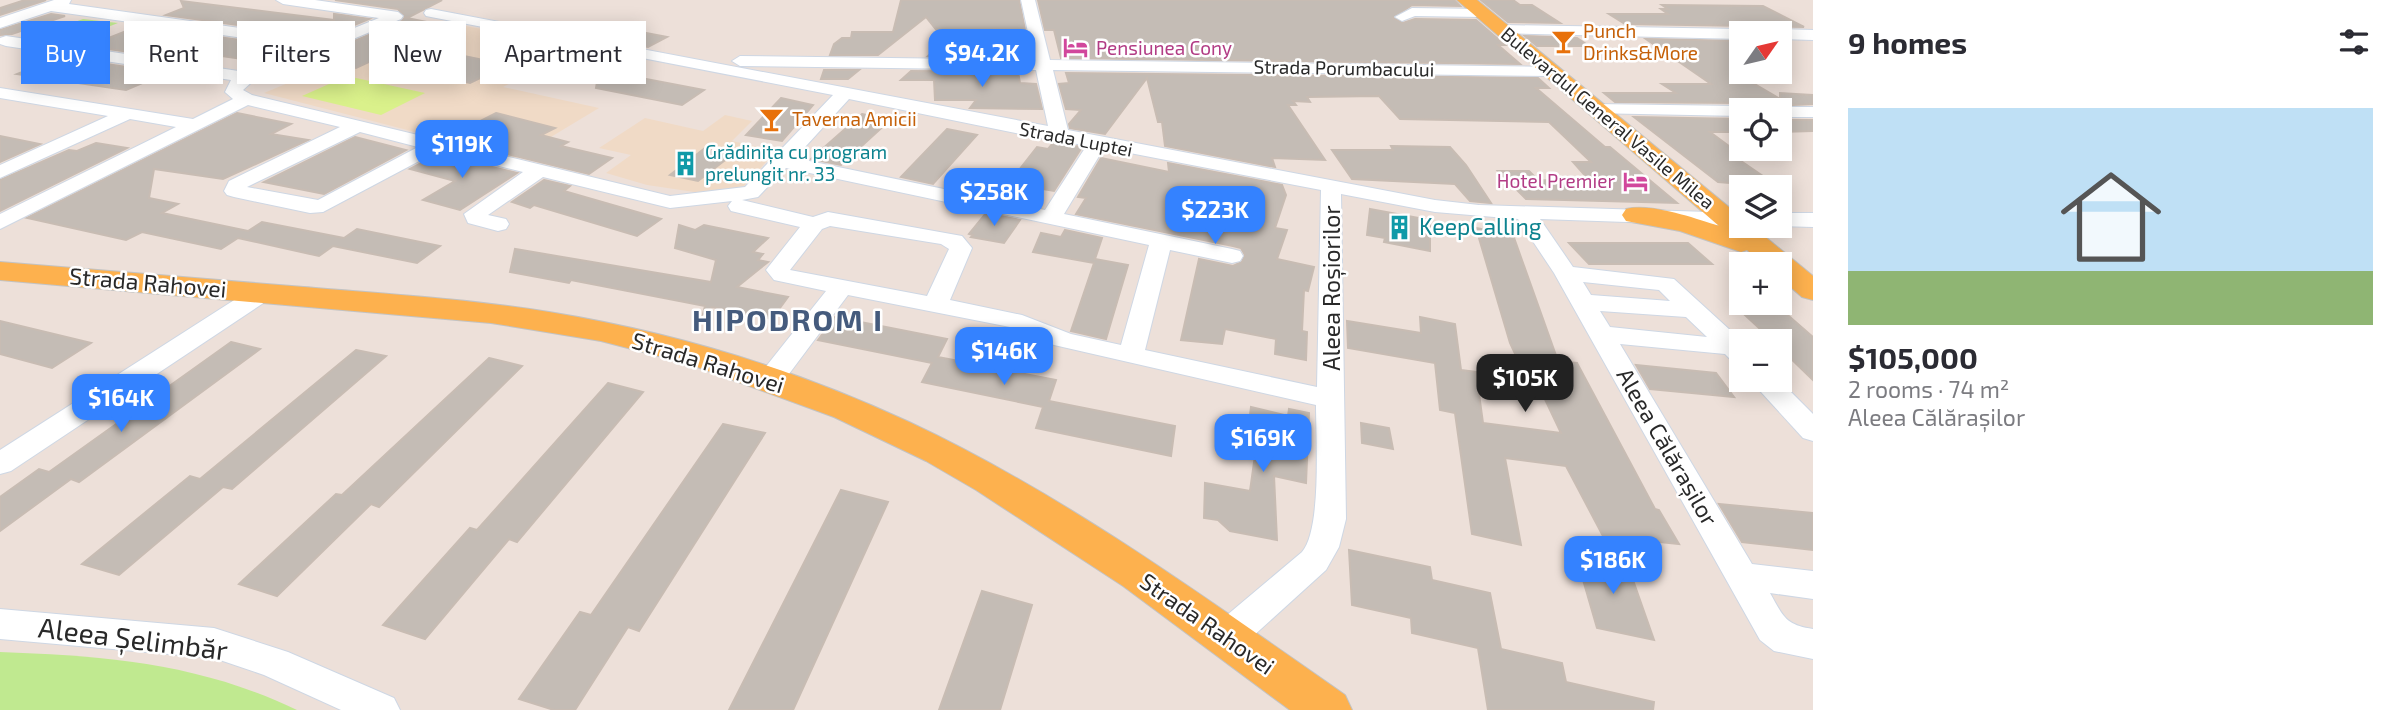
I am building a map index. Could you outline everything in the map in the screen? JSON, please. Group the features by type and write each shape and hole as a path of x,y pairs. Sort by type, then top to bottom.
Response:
{"main road":[{"name":"Bulevardul General Vasile Milea","path":"1466,0 1729,215"},
{"path":"1636,215 1710,230 1741,242 1757,252"},
{"name":"Bulevardul General Vasile Milea","path":"1753,238 1767,252"},
{"name":"Strada Rahovei","path":"0,271 404,305 552,322 619,336 770,380 886,427 1001,486 1063,524 1328,710"},
{"name":"Bulevardul General Vasile Milea","path":"1792,275 1813,291"}],"street":[{"path":"0,23 68,0"},
{"name":"Strada Luptei","path":"283,0 413,15 676,60 1331,188 1446,207 1525,213 1729,219"},
{"path":"1028,0 1060,136"},
{"name":"Strada Luptei","path":"413,15 456,5"},
{"path":"49,6 237,32"},
{"path":"3,42 88,12"},
{"path":"1402,17 1412,12 1482,13"},
{"path":"355,34 413,15"},
{"path":"1526,18 1546,32"},
{"path":"1503,30 1729,34"},
{"path":"1792,34 1813,35"},
{"path":"3,42 237,76"},
{"name":"Strada Porumbacului","path":"676,60 1550,71"},
{"path":"237,83 234,92 246,99 670,202 738,207 814,224 837,219 943,238 960,245 961,248 936,304"},
{"path":"0,93 192,124"},
{"path":"738,207 844,94"},
{"path":"0,222 246,99"},
{"path":"1595,108 1729,111"},
{"path":"1792,112 1813,112"},
{"path":"0,172 127,114"},
{"path":"356,127 236,185 234,191 310,207 323,206 434,146"},
{"path":"1049,219 1098,143"},
{"path":"781,161 1231,256"},
{"path":"498,224 475,218 475,214 539,171"},
{"name":"Aleea Roșiorilor","path":"1227,637 1322,552 1331,519 1331,188"},
{"path":"897,230 923,192"},
{"name":"Aleea Călărașilor","path":"1525,213 1566,272 1777,635 1787,640 1813,643"},
{"path":"1792,220 1813,220"},
{"path":"814,224 778,272 1031,325 1063,340 1332,399"},
{"path":"1131,354 1161,242"},
{"path":"1566,272 1658,281 1672,288 1729,343"},
{"path":"770,380 795,351 843,285"},
{"path":"0,464 262,293"},
{"path":"1583,302 1696,310"},
{"path":"1601,334 1729,350"},
{"path":"1776,392 1813,431"},
{"path":"1741,576 1813,585"},
{"name":"Aleea Șelimbăr","path":"0,624 214,643 275,663 381,710"}],"shaded area":[{"path":"466,26 480,29 480,84 508,84 503,87 599,108 516,158 264,93 286,84 355,84 355,58 369,54 369,84 466,84"},
{"path":"725,115 752,121 732,141 776,151 744,186 708,194 647,185 606,173 631,155 599,148 645,118 703,131"}],"green space":[{"path":"355,78 369,81 369,84 384,84 425,93 381,115 302,96 329,84 355,84"},
{"path":"0,652 115,660 188,672 260,694 297,710 0,710"}],"building":[{"path":"25,0 46,0 0,15 0,8"},
{"path":"335,0 442,0 407,18 422,21 402,21 405,17 398,9"},
{"path":"901,0 1019,0 1025,30 994,29 997,57 928,56 945,41 926,17 878,55 830,55 834,44 842,38 851,38 852,32 893,32"},
{"path":"1038,0 1454,0 1460,6 1412,5 1393,18 1403,23 1415,19 1476,20 1505,45 1498,45 1520,64 1061,58 1054,30 1045,30"},
{"path":"1481,0 1513,0 1520,5 1532,5 1560,23 1508,22"},
{"path":"181,1 334,20 334,14 369,19 355,25 355,21 237,21 237,25 166,15 184,8"},
{"path":"1662,5 1763,6 1804,27 1792,27 1792,21 1729,21 1729,26 1625,24 1609,14 1668,14 1661,9 1668,9"},
{"path":"51,14 65,16 50,21 29,21"},
{"path":"21,23 21,31 12,34 0,35 0,30"},
{"path":"124,32 124,51 110,49 110,37"},
{"path":"646,33 667,37 648,47"},
{"path":"369,35 369,62 356,68 355,68 355,41"},
{"name":"Punch Drinks&More","path":"1525,36 1577,38 1589,46 1537,46"},
{"path":"223,38 237,40 237,58 223,56"},
{"path":"1646,39 1729,41 1729,84 1755,84 1778,98 1729,98 1729,103 1615,102 1604,93 1676,93 1662,84 1711,84"},
{"path":"466,56 480,59 480,78 466,82"},
{"path":"110,65 124,67 124,84 140,84 126,90 85,84 110,84"},
{"path":"824,70 859,70 848,79 821,79"},
{"path":"911,71 1018,72 1020,83 1036,84 1042,109 970,108 976,100 935,100 934,80 901,80"},
{"path":"1066,73 1538,78 1549,88 1536,88 1605,147 1610,147 1677,203 1526,199 1498,171 1529,171 1538,180 1590,181 1573,162 1591,162 1549,122 1400,119 1379,96 1307,97 1310,102 1293,101 1296,105 1288,105 1325,160 1272,158 1275,167 1165,146 1162,122 1158,122 1147,78 1105,134 1070,128 1069,124 1081,110 1066,109 1059,84 1069,83"},
{"path":"646,79 704,90 682,105 596,88 597,84 646,84"},
{"path":"1780,93 1813,95 1813,104 1792,105 1792,98 1780,98"},
{"path":"781,98 813,105 782,141 746,135"},
{"path":"237,113 291,124 271,134 308,140 223,179 154,169 149,198 178,204 162,213 248,231 262,222 344,238 357,229 440,246 417,263 333,246 319,256 238,238 221,249 142,232 126,240 27,218"},
{"path":"496,113 555,128 541,135 568,142 561,146 612,158 589,174 445,139"},
{"path":"862,114 890,120 841,165 811,159"},
{"path":"1634,117 1729,119 1729,132 1710,132 1729,146 1729,161 1741,161 1761,175 1729,175 1729,183 1718,182"},
{"path":"1792,120 1813,120 1813,131 1792,132"},
{"path":"947,129 977,135 933,184 901,177"},
{"path":"0,136 40,144 0,162"},
{"path":"355,137 406,150 324,194 264,182"},
{"path":"96,143 127,148 0,211 0,180 69,150 77,151"},
{"path":"1053,143 1082,147 1054,191 1043,189 1032,205 998,197 1037,147 1048,149"},
{"path":"1391,146 1450,147 1466,165 1491,203 1470,201 1455,184 1352,179 1332,150 1393,150"},
{"name":"Grădinița cu program prelungit nr. 33","path":"705,148 733,154 698,181 670,175"},
{"path":"438,154 517,173 460,210 423,200 455,181 410,169"},
{"path":"1101,158 1169,172 1168,163 1282,185 1286,195 1275,228 1287,230 1277,259 1314,267 1308,291 1304,290 1302,331 1307,332 1306,360 1275,354 1276,339 1225,329 1222,344 1181,340 1199,259 1233,266 1242,262 1245,255 1241,248 1233,246 1076,214 1086,198 1078,197"},
{"path":"544,180 570,186 564,191 661,219 637,236 534,205 530,208 512,202"},
{"name":"KeepCalling","path":"1370,209 1430,220 1430,251 1384,242 1385,238 1367,235"},
{"path":"986,213 1020,220 1004,243 971,237 973,235 969,234"},
{"path":"679,225 695,230 704,225 768,238 753,252 763,254 758,260 768,262 737,287 788,297 772,319 712,307 703,314 705,306 571,280 569,283 510,272 515,249 711,282 716,260 675,248"},
{"path":"1476,228 1513,235 1558,361 1577,363 1655,509 1659,510 1679,544 1603,536 1566,466 1505,458 1521,545 1472,534 1455,413 1440,410 1435,363 1348,348 1347,321 1421,333 1420,317 1455,324 1461,370 1476,372 1483,423 1561,433 1533,374 1524,373 1510,343"},
{"path":"1065,230 1102,238 1095,259 1128,265 1106,339 1071,331 1094,263 1033,252 1041,233 1061,237"},
{"path":"1569,243 1688,243 1712,264 1589,264"},
{"path":"1745,315 1788,315 1813,337 1813,380 1792,360 1792,329 1760,329"},
{"path":"835,317 947,339 938,357 1056,380 1049,401 1175,426 1171,456 1036,428 1043,407 922,382 932,363 818,340"},
{"path":"0,321 91,343 52,368 0,354"},
{"path":"231,342 260,349 79,482 71,479 0,531 0,497 39,469 49,472"},
{"path":"356,350 386,356 232,489 223,487 119,575 82,564 190,476 200,479"},
{"path":"489,358 522,366 379,507 371,504 277,596 239,584 336,494 342,495"},
{"path":"1636,365 1716,373 1734,397 1650,389"},
{"path":"608,383 643,392 517,542 509,539 425,639 383,625 470,528 477,530"},
{"path":"1251,407 1288,416 1289,409 1309,413 1306,483 1274,476 1277,540 1230,531 1218,520 1204,518 1205,483 1250,491 1258,434 1248,431"},
{"path":"1361,423 1389,428 1393,449 1362,443"},
{"path":"723,424 765,433 639,631 628,627 575,710 554,710 519,699 580,612 591,615"},
{"path":"841,490 888,502 793,710 729,710"},
{"path":"1719,504 1813,513 1813,550 1742,542"},
{"path":"1349,550 1430,567 1432,580 1490,593 1501,649 1562,663 1566,682 1654,702 1653,710 1488,710 1478,648 1412,633 1411,618 1352,605"},
{"path":"1575,552 1627,563 1654,640 1597,628"},
{"path":"982,591 1032,605 1000,710 939,710"}],"place":[{"name":"Punch Drinks&More","path":"1563,42"},
{"name":"Pensiunea Cony","path":"1076,48"},
{"name":"Taverna Amicii","path":"772,119"},
{"name":"Grădinița cu program prelungit nr. 33","path":"685,163"},
{"name":"Hotel Premier","path":"1635,181"},
{"name":"KeepCalling","path":"1399,227"}],"district":[{"name":"HIPODROM I","path":"788,321"}]}
